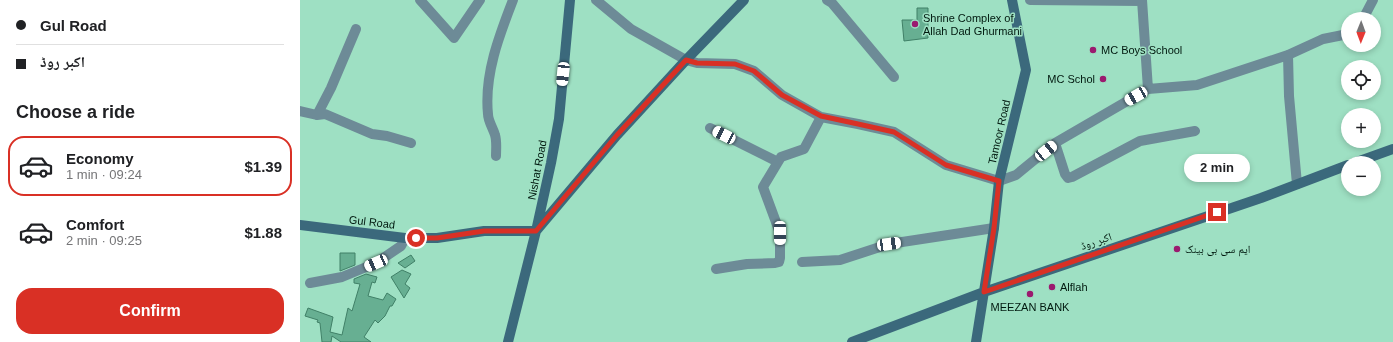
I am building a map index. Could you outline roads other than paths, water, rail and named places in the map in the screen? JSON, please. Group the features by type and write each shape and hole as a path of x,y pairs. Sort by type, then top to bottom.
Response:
{"street":[{"path":"420,0 454,38 480,0"},
{"path":"496,156 496,137 488,116 488,88 492,62 502,27 513,0"},
{"name":"Nishat Road","path":"508,342 536,231 559,119 570,0"},
{"path":"596,0 631,29 686,60 697,63 735,64 754,71 782,95 821,116 894,132 946,165 999,181 1016,175 1055,143 1148,90 1197,85 1288,54 1323,38 1341,35"},
{"path":"536,231 617,135 744,0"},
{"path":"827,0 832,3 894,77"},
{"name":"Tamoor Road","path":"976,342 994,228 999,181 1026,70 1012,0"},
{"path":"1030,0 1142,0 1148,90"},
{"path":"1365,12 1369,2"},
{"path":"317,115 331,88 356,28"},
{"path":"1288,54 1289,96 1297,184"},
{"path":"300,111 317,115 325,114 372,134 387,136 410,143"},
{"path":"716,269 747,264 779,262 780,233 764,187 781,157 804,149 821,116"},
{"path":"710,128 778,162"},
{"path":"1055,143 1065,174 1068,178 1140,141 1195,131"},
{"path":"1372,156 1393,148"},
{"name":"اکبر روڈ","path":"852,342 984,292 1341,168"},
{"name":"Gul Road","path":"300,224 405,238 437,238 484,231 536,231"},
{"path":"802,262 840,260 889,244 994,228"},
{"path":"310,283 342,277 376,263 401,246 405,238"}],"place":[{"name":"Shrine Complex of Allah Dad Ghurmani","path":"915,24"},
{"name":"MC Boys School","path":"1093,50"},
{"name":"MC Schol","path":"1103,79"},
{"name":"ایم سی بی بینک","path":"1177,249"},
{"name":"Alflah","path":"1052,287"},
{"name":"MEEZAN BANK","path":"1030,294"}]}
